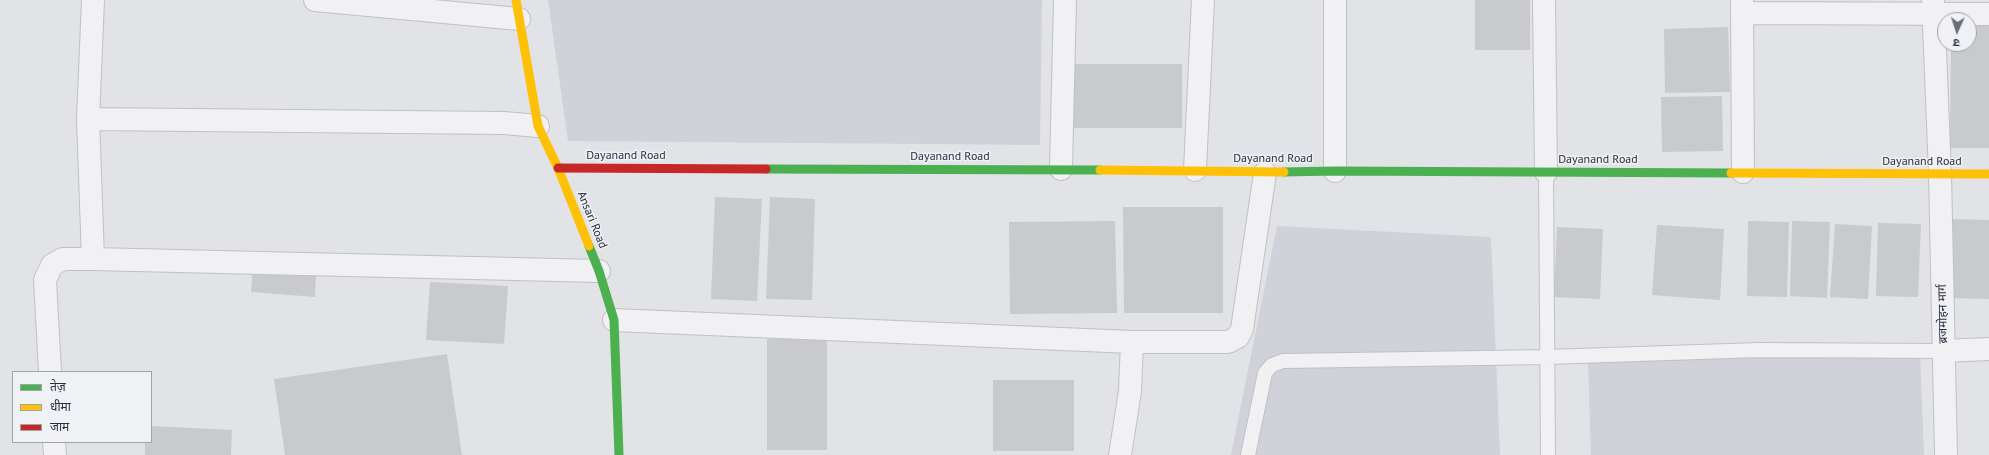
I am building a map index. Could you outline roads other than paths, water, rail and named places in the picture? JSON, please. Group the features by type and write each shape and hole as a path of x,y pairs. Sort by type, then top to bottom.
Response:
{"street":[{"path":"93,0 88,118 93,258"},
{"path":"315,0 518,9"},
{"path":"1061,170 1065,0"},
{"path":"1195,170 1204,0"},
{"path":"1335,0 1335,171"},
{"path":"1544,0 1546,172"},
{"path":"1743,172 1742,6 1933,7 1989,14"},
{"name":"ब्रजमोहन मार्ग","path":"1933,7 1940,174 1946,455"},
{"name":"Ansari Road","path":"518,9 538,126 558,168 599,271 614,320 619,455"},
{"path":"88,118 504,123 538,126"},
{"name":"Dayanand Road","path":"558,168 1195,170 1265,173 1335,171 1989,174"},
{"path":"614,320 1132,342 1228,342 1238,337 1242,329 1265,173"},
{"path":"50,371 45,280 52,265 63,259 93,258 599,271"},
{"path":"1120,455 1130,391 1132,342"},
{"path":"1944,351 1989,349"},
{"path":"54,443 55,455"}],"lane":[{"path":"1546,172 1548,455"},
{"path":"1248,455 1265,373 1272,365 1283,362 1547,357 1759,350 1944,351"}]}
